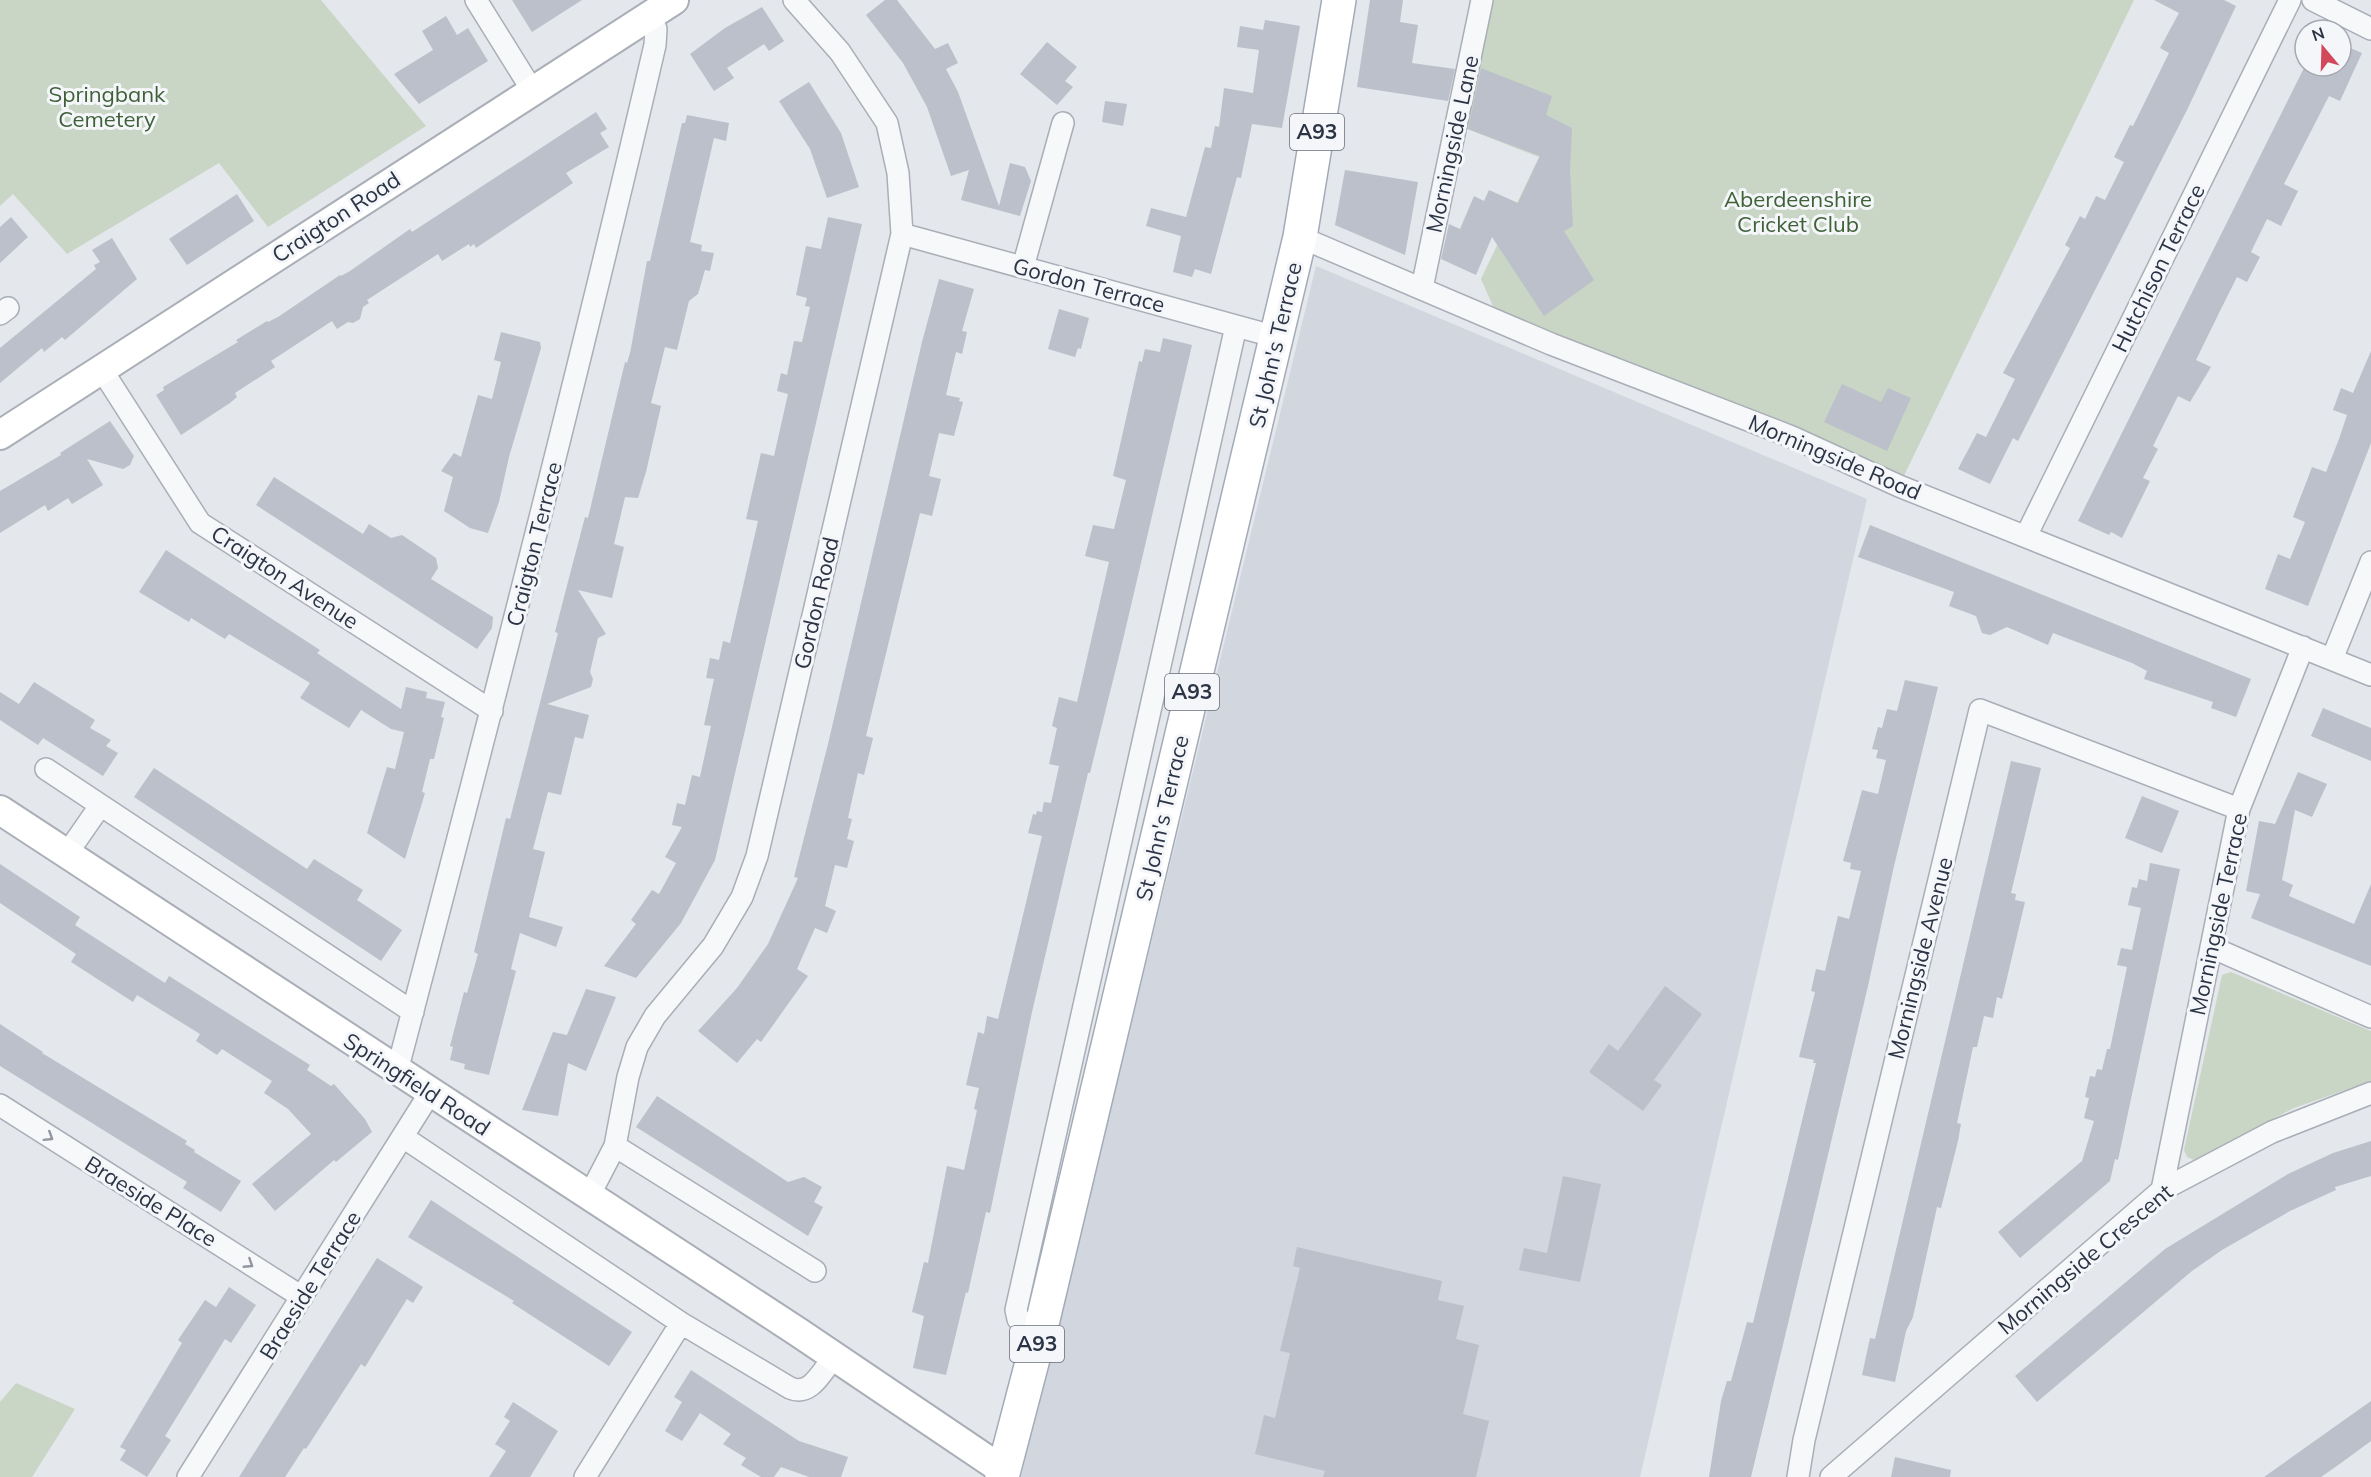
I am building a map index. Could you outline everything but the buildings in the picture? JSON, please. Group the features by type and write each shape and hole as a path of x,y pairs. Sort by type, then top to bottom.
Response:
{"main road":[{"name":"A93","path":"1300,237 1339,0"},
{"name":"St John's Terrace","path":"1003,1474 1041,1328 1300,237"}],"street":[{"path":"476,0 532,90"},
{"name":"Craigton Road","path":"0,435 674,0"},
{"name":"Gordon Road","path":"589,1196 615,1146 628,1077 637,1047 655,1016 713,946 742,897 757,856 902,234 898,173 887,123 840,52 794,0"},
{"name":"Morningside Lane","path":"1422,288 1482,0"},
{"name":"Hutchison Terrace","path":"2026,536 2290,0"},
{"path":"2313,0 2371,29"},
{"name":"Craigton Terrace","path":"397,1071 492,711 656,45 656,29 649,16"},
{"path":"1023,267 1063,123"},
{"name":"Gordon Terrace","path":"902,234 1276,337"},
{"name":"Morningside Road","path":"1300,237 1551,344 1792,437 1899,486 2371,675"},
{"name":"St John's Terrace","path":"1041,1328 1018,1319 1016,1310 1236,326"},
{"name":"Craigton Avenue","path":"102,370 200,523 492,711"},
{"path":"2332,659 2371,562"},
{"name":"Morningside Terrace","path":"2162,1190 2239,809 2303,647"},
{"name":"Morningside Avenue","path":"1798,1477 1807,1428 1980,710 2239,809"},
{"path":"46,769 412,1012"},
{"path":"66,855 100,806"},
{"name":"Springfield Road","path":"0,810 834,1357 1003,1474"},
{"path":"2211,947 2371,1017"},
{"name":"Braeside Terrace","path":"189,1477 430,1093"},
{"name":"Morningside Crescent","path":"1831,1477 2162,1190 2272,1132 2371,1093"},
{"name":"Braeside Place","path":"0,1105 302,1297"},
{"path":"403,1137 681,1323 799,1392 808,1389 834,1357"},
{"path":"615,1146 815,1271"},
{"path":"585,1477 681,1323"}],"shaded area":[{"path":"1316,266 1867,499 1640,1477 1021,1477"}],"green space":[{"name":"Springbank Cemetery","path":"0,0 321,0 426,126 268,227 219,163 67,254 13,194 0,206"},
{"name":"Aberdeenshire Cricket Club","path":"1483,0 2134,0 1899,486 1500,322 1481,279 1539,157 1462,127"},
{"path":"2231,972 2371,1031 2371,1081 2294,1108 2194,1160 2187,1157 2184,1150 2222,975"},
{"path":"16,1383 75,1409 32,1477 0,1477 0,1402"}]}
